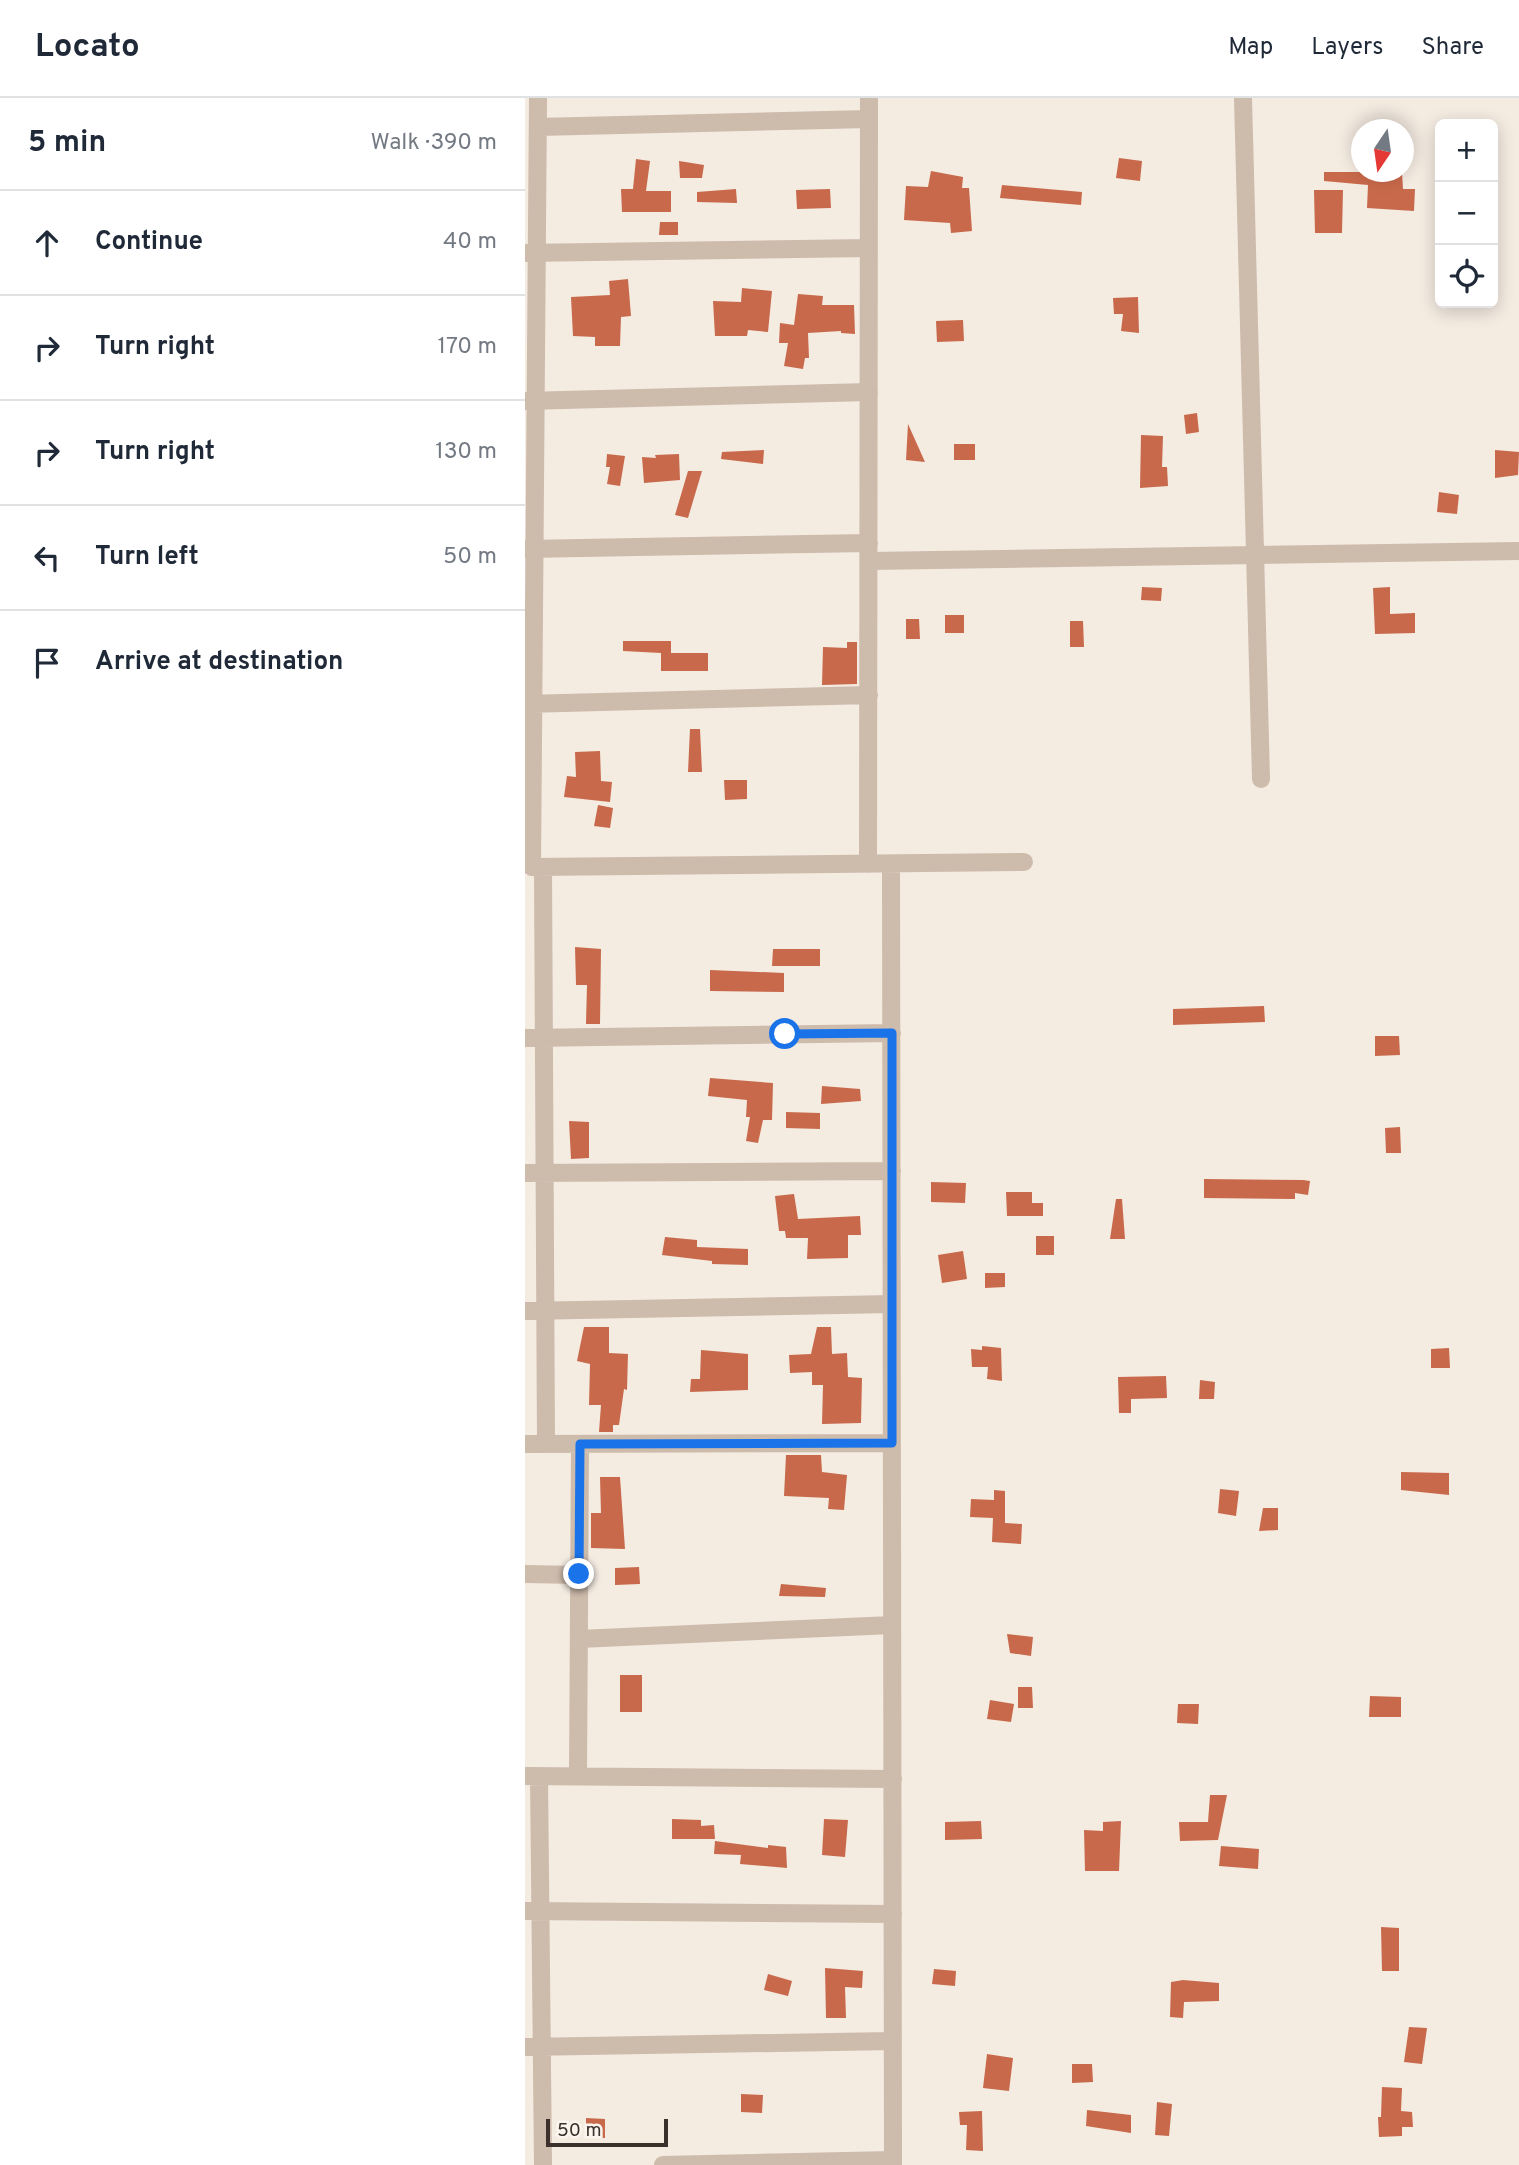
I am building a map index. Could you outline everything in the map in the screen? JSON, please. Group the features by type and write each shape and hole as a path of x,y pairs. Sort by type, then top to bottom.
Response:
{"street":[{"path":"538,98 532,253 529,704 533,867 545,1038 546,1444"},
{"path":"869,98 869,864"},
{"path":"1243,98 1261,779"},
{"path":"538,127 869,119"},
{"path":"532,253 869,248"},
{"path":"530,401 869,392"},
{"path":"529,549 869,542"},
{"path":"869,561 1519,551"},
{"path":"529,704 869,695"},
{"path":"533,867 1024,862"},
{"path":"663,2165 893,2162 891,864"},
{"path":"525,1038 892,1033"},
{"path":"525,1173 892,1171"},
{"path":"525,1311 892,1304"},
{"path":"525,1444 892,1443"},
{"path":"578,1776 580,1444"},
{"path":"525,1574 579,1574"},
{"path":"579,1639 892,1625"},
{"path":"543,2165 544,2046 532,1911 532,1776 893,1779"},
{"path":"532,1911 893,1914"},
{"path":"525,2047 893,2040"}],"building":[{"path":"1119,158 1142,161 1140,181 1116,178"},
{"path":"636,159 650,161 646,191 671,191 671,212 622,212 621,189 633,189"},
{"path":"679,161 704,165 702,178 680,178"},
{"path":"931,171 963,177 962,188 969,188 972,231 951,233 950,223 904,220 906,186 928,187"},
{"path":"1324,172 1351,172 1351,182 1403,182 1403,189 1415,189 1414,211 1367,208 1368,185 1324,181"},
{"path":"1002,185 1082,192 1081,205 1000,198"},
{"path":"736,189 737,203 697,202 697,192"},
{"path":"830,189 831,208 797,209 796,190"},
{"path":"1314,190 1343,190 1342,233 1315,233"},
{"path":"660,222 678,222 678,235 659,235"},
{"path":"628,279 631,316 621,317 620,346 595,346 595,337 573,336 571,297 610,295 609,281"},
{"path":"742,288 772,291 768,332 748,330 747,336 715,336 713,301 741,302"},
{"path":"798,294 823,296 822,305 854,305 855,334 841,331 808,333 809,358 805,358 803,369 784,366 788,343 779,343 780,323 794,325"},
{"path":"1138,297 1139,333 1121,331 1123,314 1114,314 1113,298"},
{"path":"963,320 964,341 937,342 936,321"},
{"path":"1197,413 1199,432 1186,434 1184,415"},
{"path":"908,424 925,462 906,460"},
{"path":"1141,435 1163,436 1162,467 1167,467 1168,486 1140,488"},
{"path":"954,444 975,444 975,460 954,460"},
{"path":"764,450 763,464 721,459 722,452"},
{"path":"1495,450 1519,452 1518,475 1495,478"},
{"path":"607,454 625,456 620,486 607,484 610,467 606,467"},
{"path":"679,454 680,480 644,483 642,457 656,458 655,455"},
{"path":"688,471 702,471 688,518 675,515"},
{"path":"1439,492 1459,495 1457,514 1437,512"},
{"path":"1142,587 1162,588 1161,601 1141,600"},
{"path":"1390,587 1390,614 1415,613 1415,633 1375,634 1373,588"},
{"path":"945,615 964,615 964,633 945,633"},
{"path":"906,619 919,619 920,639 906,639"},
{"path":"1070,621 1083,621 1084,647 1070,647"},
{"path":"623,641 671,641 671,653 708,653 708,671 661,671 661,653 623,651"},
{"path":"847,642 857,642 857,684 822,685 823,647 847,648"},
{"path":"690,729 700,729 702,772 688,772"},
{"path":"600,751 601,781 612,782 610,802 564,797 567,776 576,777 575,752"},
{"path":"724,780 747,780 747,799 725,800"},
{"path":"598,805 613,808 610,828 594,826"},
{"path":"575,947 601,949 600,1024 586,1024 587,985 576,985"},
{"path":"773,949 820,949 820,966 772,966"},
{"path":"710,970 784,973 784,992 710,991"},
{"path":"1264,1006 1265,1022 1173,1025 1173,1009"},
{"path":"1375,1036 1399,1036 1400,1055 1375,1056"},
{"path":"710,1078 773,1083 772,1120 763,1120 758,1143 746,1141 750,1117 746,1117 747,1100 708,1096"},
{"path":"822,1086 860,1089 861,1101 821,1104"},
{"path":"786,1112 820,1113 820,1129 786,1128"},
{"path":"569,1121 589,1122 589,1158 571,1159"},
{"path":"1400,1127 1401,1153 1386,1153 1385,1128"},
{"path":"1204,1179 1310,1181 1308,1195 1295,1193 1295,1199 1204,1198"},
{"path":"931,1182 966,1183 965,1203 931,1202"},
{"path":"1006,1192 1032,1192 1032,1203 1043,1203 1043,1216 1007,1216"},
{"path":"794,1194 798,1219 860,1216 861,1235 848,1235 848,1258 807,1259 808,1238 786,1238 785,1231 779,1231 775,1196"},
{"path":"1116,1199 1122,1199 1125,1239 1110,1239"},
{"path":"1036,1236 1054,1236 1054,1255 1036,1255"},
{"path":"665,1237 697,1240 697,1247 748,1249 748,1265 712,1264 712,1261 662,1255"},
{"path":"963,1251 967,1279 942,1283 938,1255"},
{"path":"985,1273 1005,1273 1005,1287 985,1288"},
{"path":"584,1327 609,1327 609,1353 628,1354 627,1390 624,1389 619,1425 613,1425 613,1432 599,1432 601,1405 589,1405 590,1364 577,1361"},
{"path":"817,1327 831,1327 832,1354 847,1353 848,1377 862,1378 861,1423 822,1424 823,1385 812,1385 812,1372 790,1373 789,1355 811,1354"},
{"path":"982,1346 1001,1348 1002,1381 987,1379 988,1367 972,1367 971,1349 982,1350"},
{"path":"1449,1348 1450,1368 1431,1368 1431,1349"},
{"path":"701,1350 748,1354 748,1390 690,1392 691,1379 700,1379"},
{"path":"1166,1376 1167,1398 1131,1399 1131,1413 1119,1413 1118,1377"},
{"path":"1200,1380 1215,1382 1214,1399 1199,1399"},
{"path":"786,1455 821,1455 822,1472 847,1475 844,1510 828,1509 829,1498 784,1496"},
{"path":"1401,1472 1449,1473 1449,1495 1401,1490"},
{"path":"600,1477 620,1477 625,1549 591,1548 591,1513 601,1513"},
{"path":"1220,1489 1239,1491 1236,1516 1218,1513"},
{"path":"994,1490 1005,1491 1005,1523 1022,1524 1021,1544 992,1542 993,1518 970,1517 971,1499 994,1500"},
{"path":"1263,1508 1278,1508 1278,1530 1259,1531"},
{"path":"639,1567 640,1584 615,1585 615,1568"},
{"path":"781,1584 826,1588 825,1597 779,1596"},
{"path":"1007,1634 1033,1637 1031,1656 1010,1653"},
{"path":"620,1675 642,1675 642,1712 620,1712"},
{"path":"1018,1687 1032,1687 1033,1708 1018,1708"},
{"path":"1370,1696 1401,1697 1401,1717 1369,1717"},
{"path":"990,1700 1014,1704 1011,1722 987,1719"},
{"path":"1178,1704 1199,1704 1198,1724 1177,1723"},
{"path":"1210,1795 1227,1795 1218,1840 1180,1841 1179,1822 1208,1822"},
{"path":"672,1819 701,1820 701,1826 714,1825 715,1839 672,1839"},
{"path":"824,1819 848,1820 845,1857 822,1855"},
{"path":"981,1821 982,1839 945,1840 945,1822"},
{"path":"1121,1821 1119,1871 1085,1871 1084,1830 1103,1831 1103,1822"},
{"path":"715,1841 768,1848 768,1845 786,1847 787,1868 740,1864 741,1855 714,1854"},
{"path":"1221,1846 1259,1849 1258,1869 1219,1866"},
{"path":"1381,1927 1399,1928 1399,1971 1382,1971"},
{"path":"825,1968 863,1971 862,1988 845,1987 846,2018 826,2018"},
{"path":"934,1969 956,1971 955,1986 932,1984"},
{"path":"768,1974 792,1981 788,1996 764,1990"},
{"path":"1183,1980 1219,1983 1219,2001 1184,2002 1183,2018 1170,2017 1171,1982"},
{"path":"1409,2027 1427,2028 1422,2064 1404,2062"},
{"path":"987,2054 1013,2058 1009,2091 983,2088"},
{"path":"1072,2064 1092,2064 1093,2082 1072,2083"},
{"path":"1382,2087 1402,2088 1401,2111 1412,2112 1413,2127 1402,2127 1402,2136 1379,2137 1378,2117 1381,2117"},
{"path":"741,2094 763,2095 762,2113 741,2112"},
{"path":"1157,2102 1172,2104 1169,2136 1155,2135"},
{"path":"1087,2110 1131,2115 1131,2133 1086,2126"},
{"path":"982,2111 983,2151 966,2150 967,2125 960,2125 959,2112"},
{"path":"586,2118 605,2119 605,2138 586,2138"}],"route":[{"path":"579,1574 580,1444 892,1443 892,1033 785,1034"}]}
